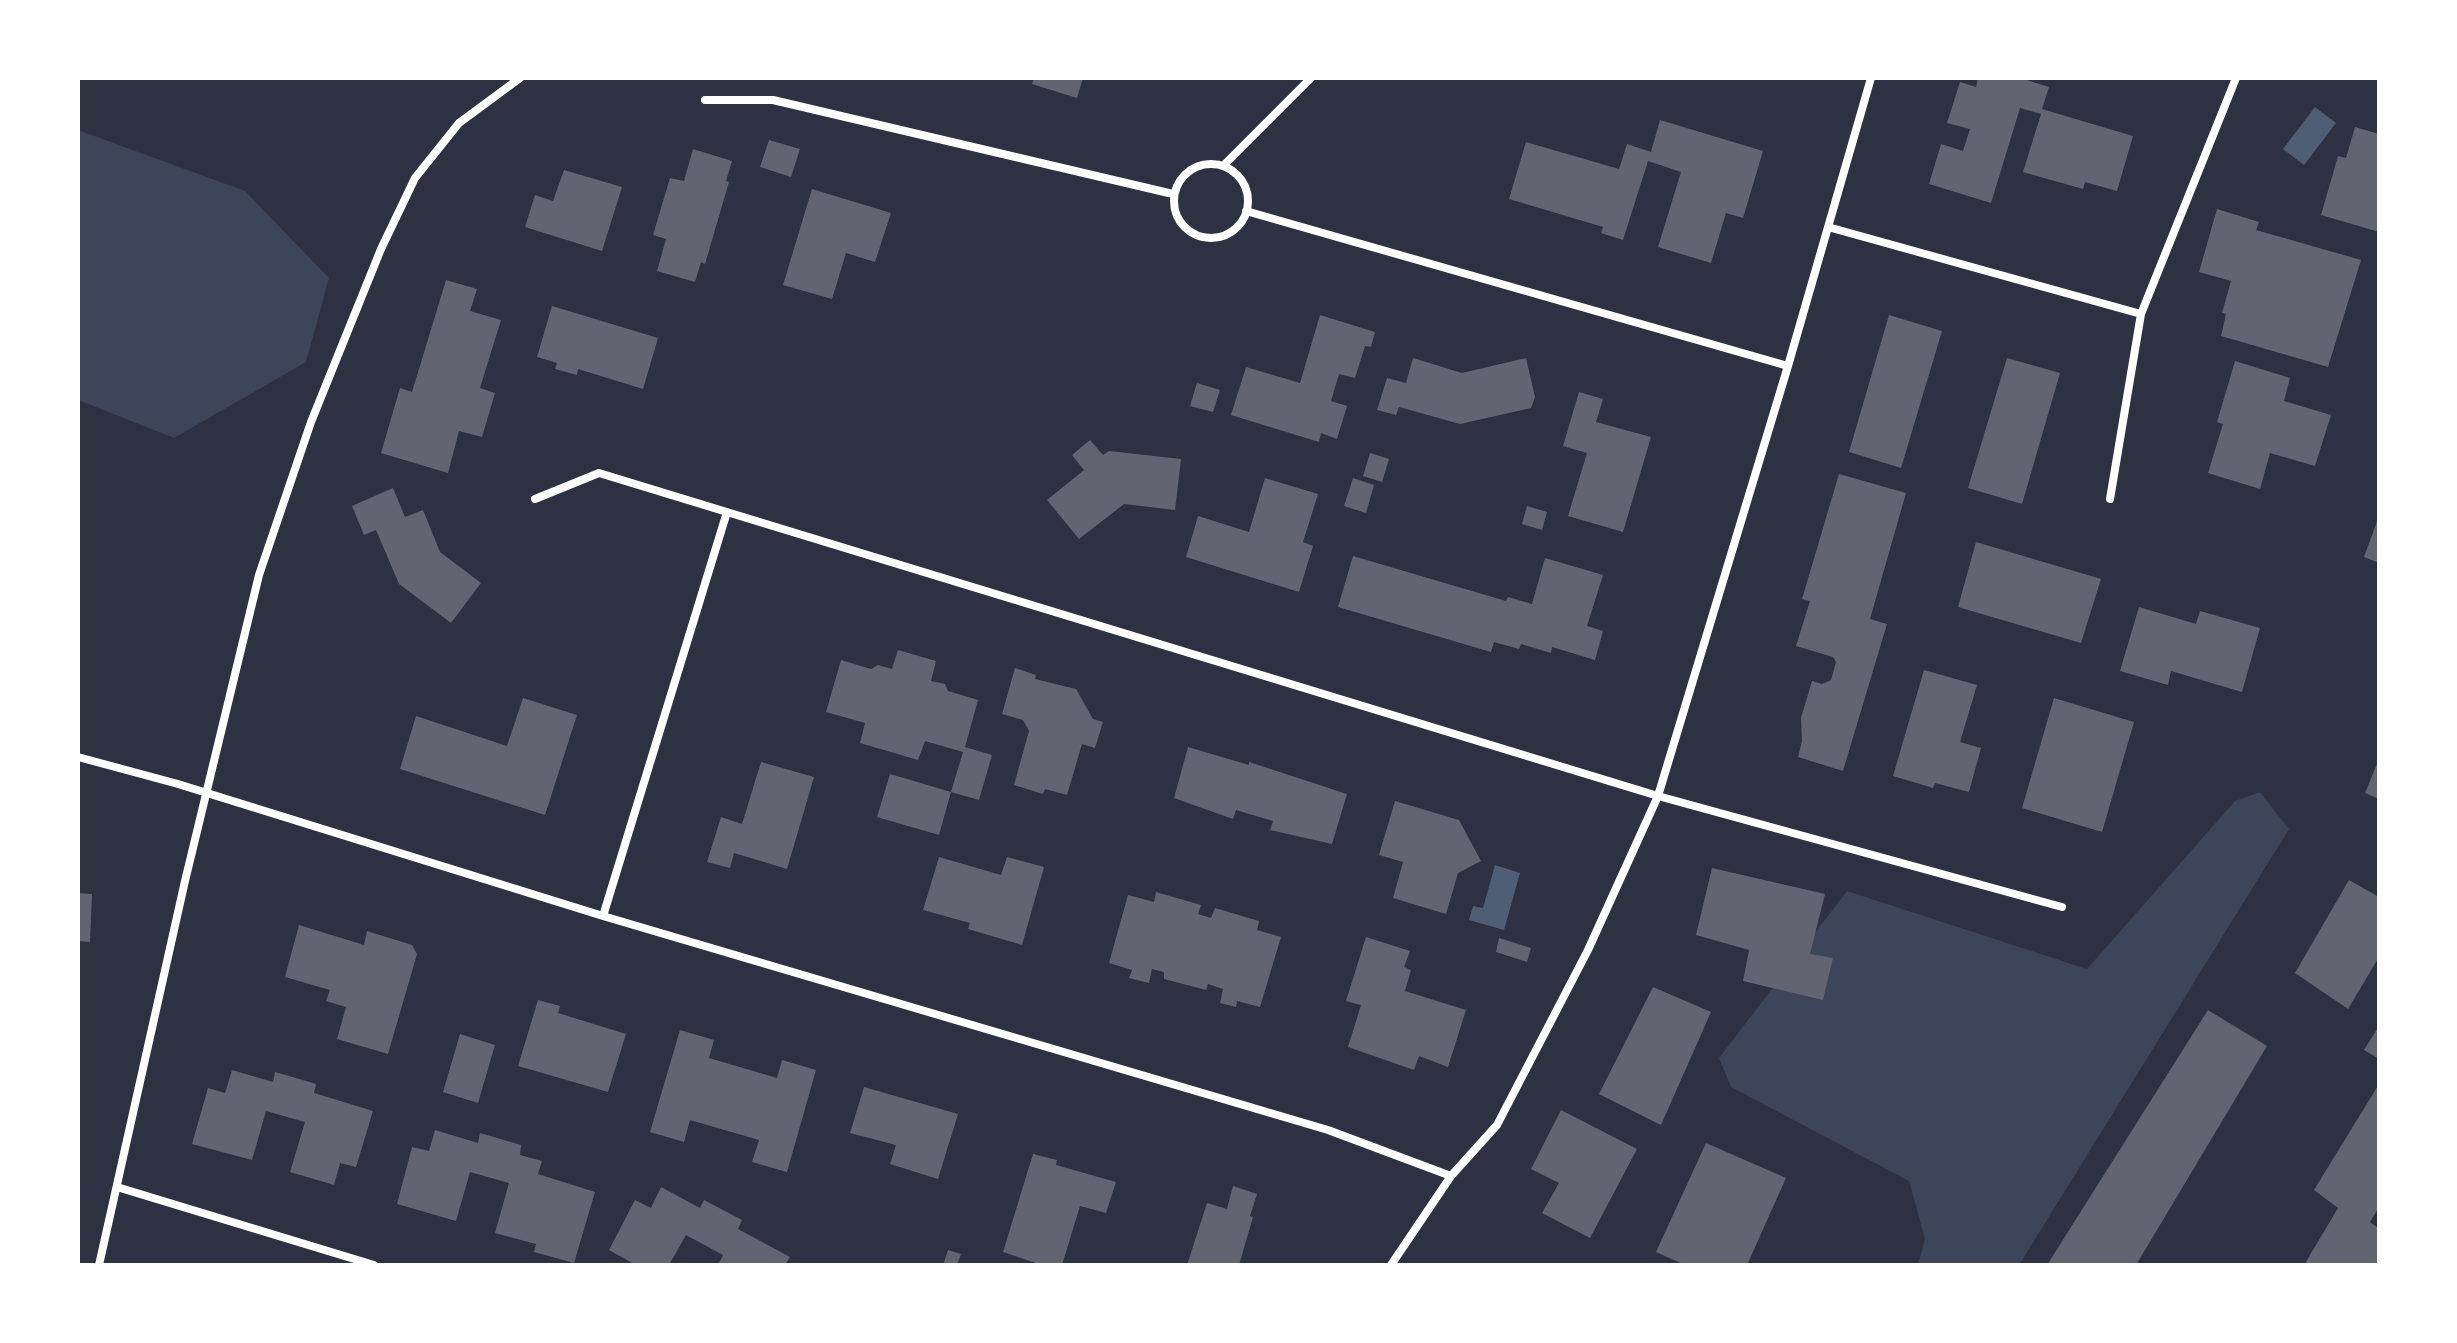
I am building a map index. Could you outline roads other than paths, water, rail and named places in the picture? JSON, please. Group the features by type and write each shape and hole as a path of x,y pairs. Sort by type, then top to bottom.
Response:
{"street":[{"path":"99,1265 259,575 311,422 381,249 415,178 459,123 520,78"},
{"path":"1224,165 1311,78"},
{"path":"1391,1265 1451,1176 1497,1125 1588,950 1658,796 1871,78"},
{"path":"2110,499 2141,314 2236,78"},
{"path":"705,100 773,100 1173,194"},
{"path":"1208,163 1224,165 1245,184 1249,198 1240,224 1229,234 1216,238 1189,232 1173,208 1173,194 1180,179 1192,167 1208,163"},
{"path":"1246,211 1788,366"},
{"path":"1828,227 2141,314"},
{"path":"535,499 599,473 1658,796 2062,907"},
{"path":"603,916 727,512"},
{"path":"78,757 1328,1130 1451,1176"},
{"path":"117,1187 374,1265"}]}
